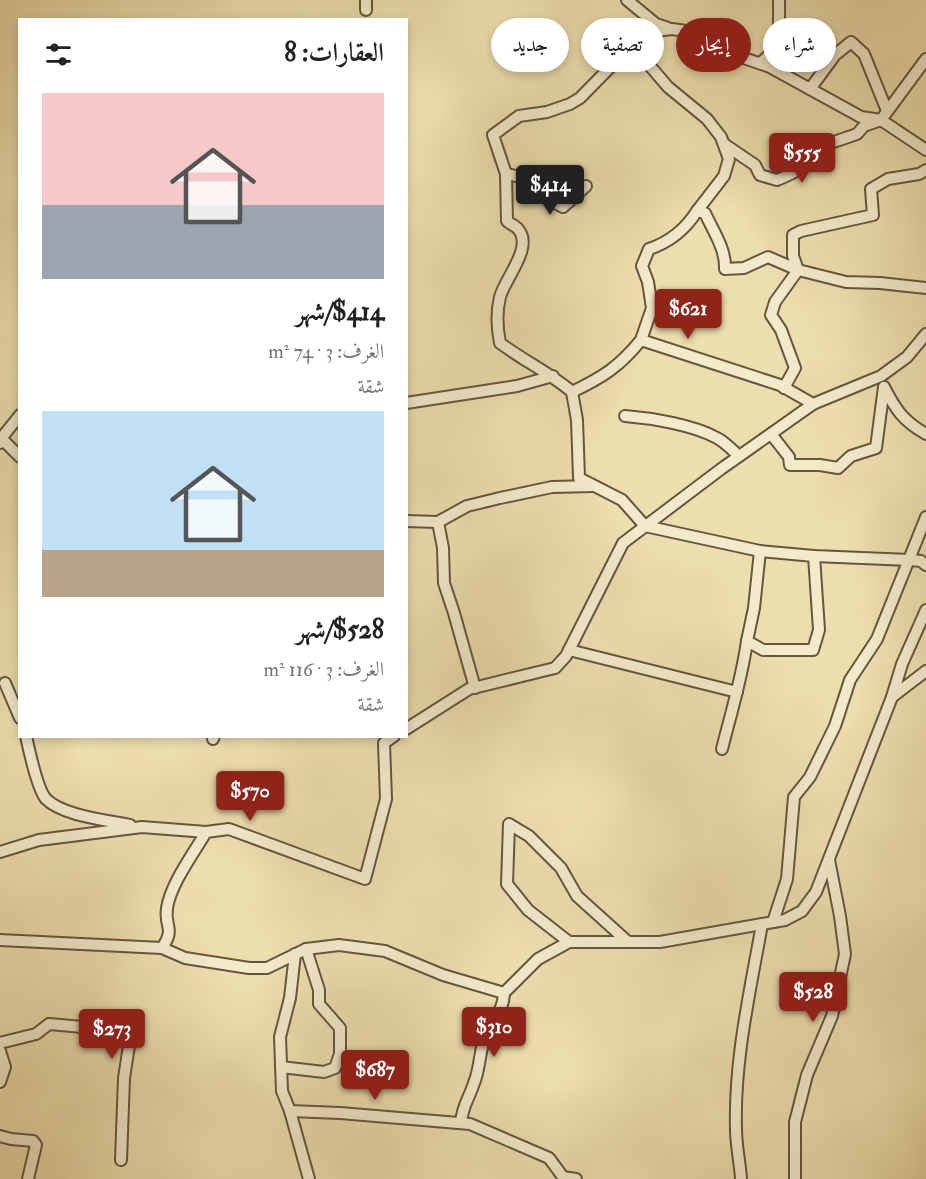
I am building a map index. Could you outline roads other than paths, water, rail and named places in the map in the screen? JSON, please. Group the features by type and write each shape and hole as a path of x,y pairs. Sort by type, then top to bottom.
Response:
{"street":[{"path":"627,0 656,24 686,31 707,39 735,55 760,63 861,117 884,115"},
{"path":"760,63 769,57 779,35 779,0"},
{"path":"664,30 672,29"},
{"path":"810,89 835,55 851,42 864,54 884,115 926,150"},
{"path":"724,144 755,165 760,175 777,180 814,160 819,147 857,134 864,126 884,115 926,59"},
{"path":"606,72 580,98 570,104 547,112 519,116 493,135 506,174 507,221 519,229 523,240 523,249 501,295 497,325 500,344 532,366 553,376 572,392 577,420 579,478 622,500 645,526 760,551 910,560 921,561 926,566"},
{"path":"572,392 604,376 627,357 641,340 652,308 648,282 642,266 649,249 664,244 670,237 684,230 724,176 729,159 721,137 707,119 668,87 655,72"},
{"path":"798,270 793,256 793,235 801,231 873,215 871,189 888,179 919,174 926,170"},
{"path":"506,174 531,179 555,203 563,207 586,186"},
{"path":"697,211 705,213 726,259 725,269 744,268 768,257 798,270 846,282 926,288"},
{"path":"784,388 795,368 781,330 771,315 776,302 798,270"},
{"path":"408,728 469,689 555,668 569,650 623,543 813,404 878,377 907,357 926,334"},
{"path":"641,340 784,388 813,404"},
{"path":"408,403 517,387 553,376"},
{"path":"878,377 897,413 926,434"},
{"path":"771,434 789,457 790,465 820,465 838,468 851,456 876,448 884,387"},
{"path":"625,416 678,424 717,438 739,456"},
{"path":"18,418 0,441 4,441 18,455"},
{"path":"408,521 438,522 467,506 500,498 552,487 594,485"},
{"path":"741,1179 736,1129 745,1011 767,923 787,879 794,797 810,777 835,726 850,680 877,639 926,517"},
{"path":"438,522 443,548 444,583 475,688"},
{"path":"722,749 742,677 754,608 760,551"},
{"path":"747,641 763,650 813,650 819,630 814,556"},
{"path":"461,1123 463,1106 475,1082 482,1044 487,1030 503,1006 504,993 538,959 569,942 660,942 785,920 802,911 816,892 892,697 902,664 926,610"},
{"path":"569,650 737,692"},
{"path":"892,697 926,671"},
{"path":"5,683 18,713"},
{"path":"27,738 44,798 57,807 87,816 142,827 206,832 229,829 365,879 386,799 384,743 391,738"},
{"path":"569,942 528,910 507,884 509,824 529,836 561,868 577,896 628,942"},
{"path":"0,852 39,840 142,827"},
{"path":"162,948 170,937 167,908 177,882 206,832"},
{"path":"795,1179 795,1122 807,1075 832,1016 845,954 829,860"},
{"path":"0,940 162,948 185,958 249,968 267,968 306,949 339,945 385,951 443,975 504,993"},
{"path":"281,1067 324,1072 335,1068 340,1054 340,1028 319,1004 319,990 306,949"},
{"path":"295,954 290,998 280,1037 282,1091 309,1179"},
{"path":"0,1043 36,1034 49,1024 94,1028 132,1026 124,1078 121,1160"},
{"path":"0,1051 5,1067 0,1082"},
{"path":"290,1112 340,1113 470,1124 549,1158 563,1177 576,1179"},
{"path":"0,1136 33,1141 36,1145 28,1179"}]}
